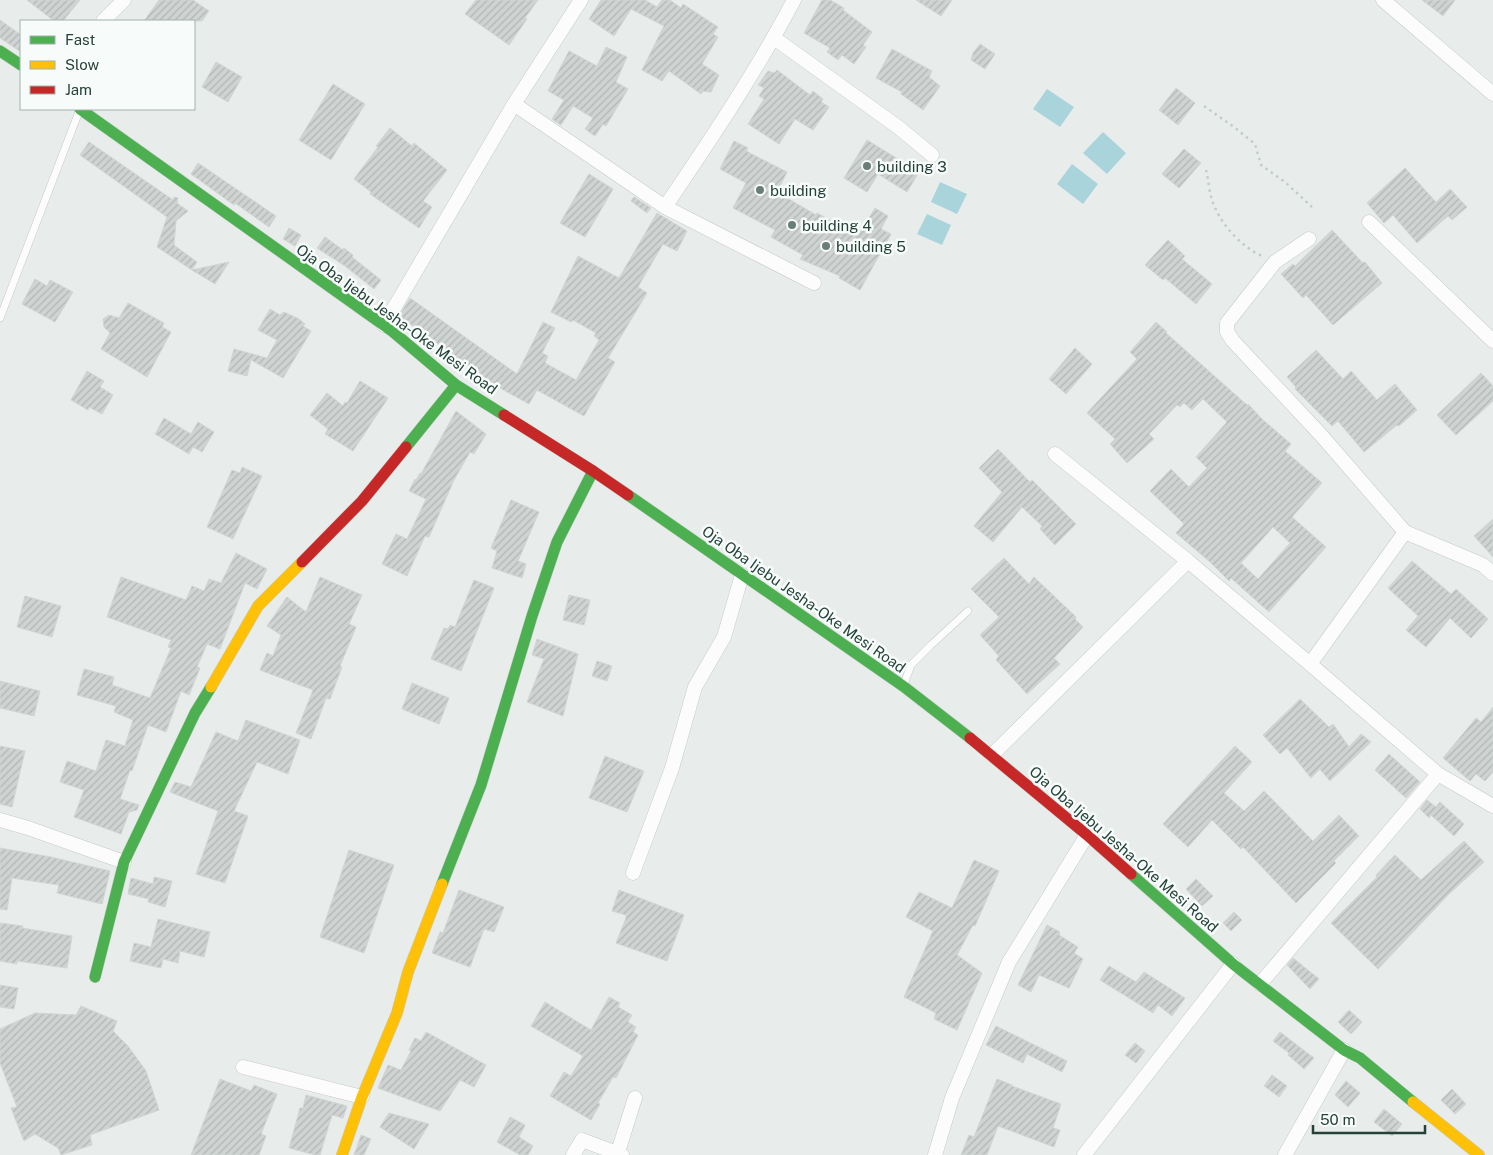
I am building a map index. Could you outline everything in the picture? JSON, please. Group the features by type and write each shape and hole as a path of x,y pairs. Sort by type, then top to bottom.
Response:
{"main road":[{"path":"0,51 20,65"},
{"name":"Oja Oba Ijebu Jesha-Oke Mesi Road","path":"81,110 384,325 456,385 593,471 903,686 992,755 1087,835 1233,964 1344,1050 1360,1058 1480,1155"},
{"path":"95,977 124,862 195,713 258,606 362,501 456,385"},
{"path":"342,1155 362,1097 397,1013 408,972 481,784 532,616 557,542 593,471"}],"street":[{"path":"104,20 124,0"},
{"path":"384,325 514,104 581,0"},
{"path":"665,208 740,97 794,0"},
{"path":"1383,0 1493,94"},
{"path":"774,38 898,127 932,155"},
{"path":"514,104 665,208 814,283"},
{"path":"1369,222 1493,341"},
{"path":"1309,239 1275,262 1227,323 1227,332 1233,341 1321,435 1405,532 1483,565 1493,574"},
{"path":"1055,454 1188,561 1438,774 1493,806"},
{"path":"1310,664 1405,532"},
{"path":"992,755 1188,561"},
{"path":"633,873 672,768 695,687 724,637 742,575"},
{"path":"1260,984 1438,774"},
{"path":"0,820 124,862"},
{"path":"935,1155 952,1098 1009,962 1087,835"},
{"path":"1084,1155 1233,964"},
{"path":"1285,1155 1344,1050"},
{"path":"243,1067 362,1097"},
{"path":"573,1155 582,1140 620,1154 635,1098"}],"lane":[{"path":"0,318 80,110"},
{"path":"903,686 911,665 968,611"}],"path":[{"path":"1204,106 1255,144 1261,165 1285,182 1312,208"},
{"path":"1206,170 1214,205 1228,229 1253,252 1275,262"}],"water":[{"path":"1047,89 1074,107 1060,127 1033,109"},
{"path":"1103,132 1126,153 1107,174 1083,153"},
{"path":"1072,164 1098,184 1083,204 1057,184"},
{"path":"940,182 967,194 957,214 931,202"},
{"path":"927,214 951,225 942,245 917,234"}],"building":[{"path":"27,0 80,0 64,20 53,20"},
{"path":"159,0 193,0 209,11 202,21 145,20"},
{"path":"476,0 538,0 509,45 465,14"},
{"path":"601,0 645,0 657,7 662,0 670,0 681,8 683,4 718,27 713,34 718,37 702,64 719,75 711,92 703,91 701,94 669,71 662,81 642,70 664,26 631,9 614,36 589,19"},
{"path":"822,0 830,0 844,8 843,10 872,32 863,45 866,47 854,64 842,55 838,60 827,52 830,48 804,33"},
{"path":"916,0 952,0 941,16"},
{"path":"1422,0 1455,0 1443,16"},
{"path":"0,20 20,34 20,51 0,38"},
{"path":"980,44 995,54 985,69 971,60 973,53"},
{"path":"606,47 627,57 616,82 628,89 606,126 603,124 595,136 585,129 593,118 573,106 561,125 552,119 564,100 548,91 569,51 597,66"},
{"path":"892,49 932,71 929,77 940,86 923,110 901,94 902,92 876,78"},
{"path":"216,62 242,77 228,102 202,87"},
{"path":"777,70 810,95 813,91 823,99 821,102 829,107 813,130 795,119 779,144 748,124 764,99 759,96 764,88 758,85 768,71 774,73"},
{"path":"333,84 365,104 331,160 299,140"},
{"path":"1176,88 1195,103 1178,125 1159,110"},
{"path":"390,128 412,146 414,143 447,170 423,201 432,207 419,228 370,194 371,192 354,179"},
{"name":"building 3","path":"867,140 919,172 907,192 878,174 867,192 844,178"},
{"path":"734,141 748,148 746,151 787,172 777,192 816,215 817,213 858,236 875,208 888,216 881,229 891,234 860,290 839,278 840,276 800,259 803,255 771,237 775,230 733,208 746,183 720,169"},
{"path":"89,142 173,200 174,197 178,198 177,203 188,211 176,221 174,245 197,262 192,270 157,247 167,217 80,155"},
{"path":"1184,149 1201,163 1179,188 1162,174"},
{"path":"198,163 276,216 269,227 191,174"},
{"path":"1405,168 1436,202 1450,189 1467,207 1452,220 1448,216 1417,243 1393,215 1384,223 1367,203"},
{"path":"589,174 613,189 585,237 560,223"},
{"path":"634,197 651,208 647,213 631,201"},
{"path":"657,213 687,231 677,251 663,244 638,287 647,293 608,358 615,362 584,416 537,390 529,404 498,387 399,316 410,298 517,374 543,322 555,328 542,353 548,356 545,363 576,380 599,340 594,336 596,333 573,320 571,322 551,312 578,256 619,278"},
{"path":"289,228 301,235 295,246 283,239"},
{"path":"1332,230 1363,263 1365,262 1382,283 1333,325 1306,295 1303,298 1281,274 1293,264 1295,266"},
{"path":"325,237 343,250 344,248 353,255 352,257 381,280 374,289 345,266 317,248"},
{"path":"1168,240 1185,256 1182,259 1212,284 1196,304 1165,278 1163,280 1145,265"},
{"path":"229,262 215,284 192,270"},
{"path":"35,279 47,286 50,280 73,292 55,322 22,304"},
{"path":"128,303 164,323 162,327 171,332 147,377 101,349 110,333 104,327 103,319 109,315 119,318"},
{"path":"270,309 280,315 284,312 299,319 305,324 303,326 311,331 283,378 251,360 247,376 228,371 234,349 267,358 277,340 258,330"},
{"path":"1156,322 1291,444 1285,451 1322,483 1292,517 1326,547 1269,612 1231,578 1229,581 1176,533 1184,524 1150,491 1171,469 1189,487 1207,468 1196,457 1227,422 1203,399 1192,410 1184,403 1180,407 1177,405 1149,434 1154,439 1127,463 1110,444 1115,439 1087,413 1137,359 1130,352","holes":["1273,527 1290,543 1258,579 1241,563"]},
{"path":"1075,348 1092,364 1066,394 1049,379"},
{"path":"1316,350 1343,379 1351,371 1377,400 1395,384 1417,410 1364,452 1338,421 1332,426 1295,389 1296,387 1287,377"},
{"path":"87,371 104,381 100,387 113,395 102,414 89,407 88,410 71,400"},
{"path":"1481,373 1493,386 1493,401 1456,435 1437,415"},
{"path":"360,381 388,398 353,451 325,434 328,429 310,415 327,393 343,406 345,402 347,403"},
{"path":"456,411 486,434 474,454 470,452 454,480 429,537 425,536 407,576 382,564 396,534 407,539 426,499 409,491 415,479 421,474"},
{"path":"164,418 191,434 198,422 214,432 202,452 193,447 189,454 155,434"},
{"path":"998,449 1030,482 1032,480 1076,524 1055,545 1040,529 1042,526 1022,507 993,542 974,526 1002,492 979,468"},
{"path":"242,467 262,476 233,539 207,527 232,470 240,473"},
{"path":"511,500 539,512 518,561 526,564 522,578 492,568 497,551 491,548"},
{"path":"1493,519 1493,557 1474,536"},
{"path":"236,553 267,569 257,589 245,583 220,649 207,644 197,667 200,668 189,695 181,691 166,732 148,725 120,799 139,805 137,810 129,812 121,834 74,817 84,790 60,782 67,761 96,771 106,740 125,746 133,720 114,712 116,706 77,695 84,669 114,677 112,685 150,698 171,648 168,647 171,640 107,617 121,577 186,600 192,586 204,591 209,579 221,583"},
{"path":"1004,558 1029,584 1034,577 1076,617 1075,619 1083,627 1054,658 1060,664 1027,694 996,660 999,656 980,635 999,617 971,589"},
{"path":"1412,561 1451,594 1456,589 1488,619 1471,638 1450,618 1426,647 1406,630 1418,616 1388,588"},
{"path":"320,577 362,595 349,624 356,627 340,666 342,667 330,699 326,698 311,739 296,733 313,690 260,670 267,653 273,656 281,635 267,626 287,597 306,612"},
{"path":"474,580 494,588 461,671 431,659 444,628 448,629 450,625 455,627"},
{"path":"569,595 590,600 584,625 563,620"},
{"path":"25,596 61,606 52,637 17,627"},
{"path":"537,639 578,654 563,716 527,702 544,659 532,655"},
{"path":"597,661 612,666 607,681 592,676"},
{"path":"0,681 40,691 34,716 0,708"},
{"path":"412,683 449,698 439,724 402,709"},
{"path":"1300,699 1329,727 1333,724 1349,747 1361,734 1371,742 1330,781 1320,769 1311,778 1287,748 1280,754 1263,735"},
{"path":"1493,707 1493,772 1485,781 1476,774 1470,781 1443,758 1476,718 1481,722"},
{"path":"246,720 300,740 288,774 257,762 234,811 248,816 225,883 196,874 218,811 170,792 175,782 191,787 216,732 238,741"},
{"path":"0,746 25,751 12,807 0,804"},
{"path":"1235,746 1252,762 1224,793 1244,811 1264,791 1313,841 1339,815 1359,836 1334,861 1336,863 1296,903 1243,847 1241,849 1212,820 1188,847 1163,824"},
{"path":"1389,754 1420,782 1406,798 1375,770"},
{"path":"605,756 644,771 627,812 589,798"},
{"path":"1427,800 1436,807 1440,802 1464,824 1454,836 1431,815 1429,818 1420,809"},
{"path":"1464,841 1484,862 1449,894 1378,969 1331,923 1377,877 1376,875 1395,855 1421,880"},
{"path":"0,848 51,857 110,871 102,904 57,893 59,885 12,878 7,910 0,909"},
{"path":"349,850 394,865 364,953 320,937"},
{"path":"974,860 999,871 975,926 973,925 957,955 982,973 957,1030 934,1019 936,1013 904,997 933,931 906,917 919,892 952,908"},
{"path":"154,877 172,881 165,907 148,902 149,899 128,894 131,878 153,884"},
{"path":"1196,879 1213,896 1202,906 1186,889"},
{"path":"459,890 504,907 494,932 484,929 470,967 432,953 440,932 443,933"},
{"path":"619,890 684,915 667,961 616,943 626,918 626,915 612,911"},
{"path":"1234,912 1242,920 1231,931 1223,923"},
{"path":"158,919 210,932 204,957 180,951 178,963 163,959 161,968 130,961 134,943 151,947"},
{"path":"0,923 72,936 67,968 17,961 17,964 0,961"},
{"path":"1047,925 1060,932 1059,935 1078,947 1074,953 1083,959 1069,988 1039,975 1031,992 1018,985"},
{"path":"1293,958 1319,979 1310,989 1287,965"},
{"path":"1109,966 1136,982 1144,972 1185,998 1172,1016 1158,1005 1153,1013 1100,980"},
{"path":"0,985 18,988 14,1009 0,1007"},
{"path":"609,997 620,1003 618,1007 632,1015 628,1022 636,1027 633,1032 638,1035 616,1078 613,1077 598,1103 600,1104 591,1120 550,1096 564,1072 571,1076 583,1056 531,1026 545,1002 591,1030"},
{"path":"81,1006 117,1021 113,1031 128,1046 146,1071 159,1110 90,1135 92,1145 61,1155 58,1148 35,1134 24,1141 11,1108 17,1107 0,1063 0,1029 35,1013 76,1015"},
{"path":"1349,1010 1362,1022 1351,1034 1338,1022"},
{"path":"996,1026 1067,1061 1062,1072 1027,1054 1023,1063 986,1045"},
{"path":"426,1032 486,1065 474,1087 460,1080 440,1111 378,1088 388,1065 401,1070 411,1051 409,1050 415,1038 421,1041"},
{"path":"1280,1032 1314,1058 1304,1069 1288,1055 1289,1053 1273,1041"},
{"path":"1135,1043 1145,1051 1136,1063 1125,1055"},
{"path":"1272,1075 1287,1086 1279,1097 1264,1086"},
{"path":"220,1079 251,1091 254,1085 277,1094 261,1134 266,1136 259,1155 191,1155"},
{"path":"997,1079 1061,1104 1053,1128 1060,1130 1054,1147 998,1126 987,1155 961,1155 969,1135 974,1137"},
{"path":"1346,1081 1360,1093 1348,1107 1335,1095"},
{"path":"1452,1089 1466,1104 1455,1114 1441,1100"},
{"path":"306,1095 347,1106 343,1118 332,1115 320,1155 289,1148 300,1108 303,1108"},
{"path":"1384,1109 1402,1124 1392,1136 1374,1122"},
{"path":"389,1113 429,1124 414,1149 380,1127"},
{"path":"510,1117 525,1125 519,1137 533,1146 528,1155 520,1155 497,1142"},
{"path":"361,1135 371,1139 364,1155 354,1155"}],"traffic: fast":[{"path":"0,51 20,64"},
{"path":"81,110 392,331 456,385 504,415"},
{"path":"406,447 456,385"},
{"path":"442,884 481,785 532,616 557,542 593,471"},
{"path":"628,495 903,686 970,738"},
{"path":"95,977 124,862 195,713 211,687"},
{"path":"1131,874 1233,964 1344,1050 1360,1058 1413,1102"}],"traffic: slow":[{"path":"211,687 258,606 302,562"},
{"path":"342,1155 362,1097 397,1013 408,972 442,884"},
{"path":"1413,1102 1479,1155"}],"traffic: jam":[{"path":"504,415 628,495"},
{"path":"302,562 362,501 406,447"},
{"path":"970,738 1131,874"}],"place":[{"name":"building 3","path":"867,166"},
{"name":"building","path":"760,190"},
{"name":"building 4","path":"792,225"},
{"name":"building 5","path":"826,246"}]}
